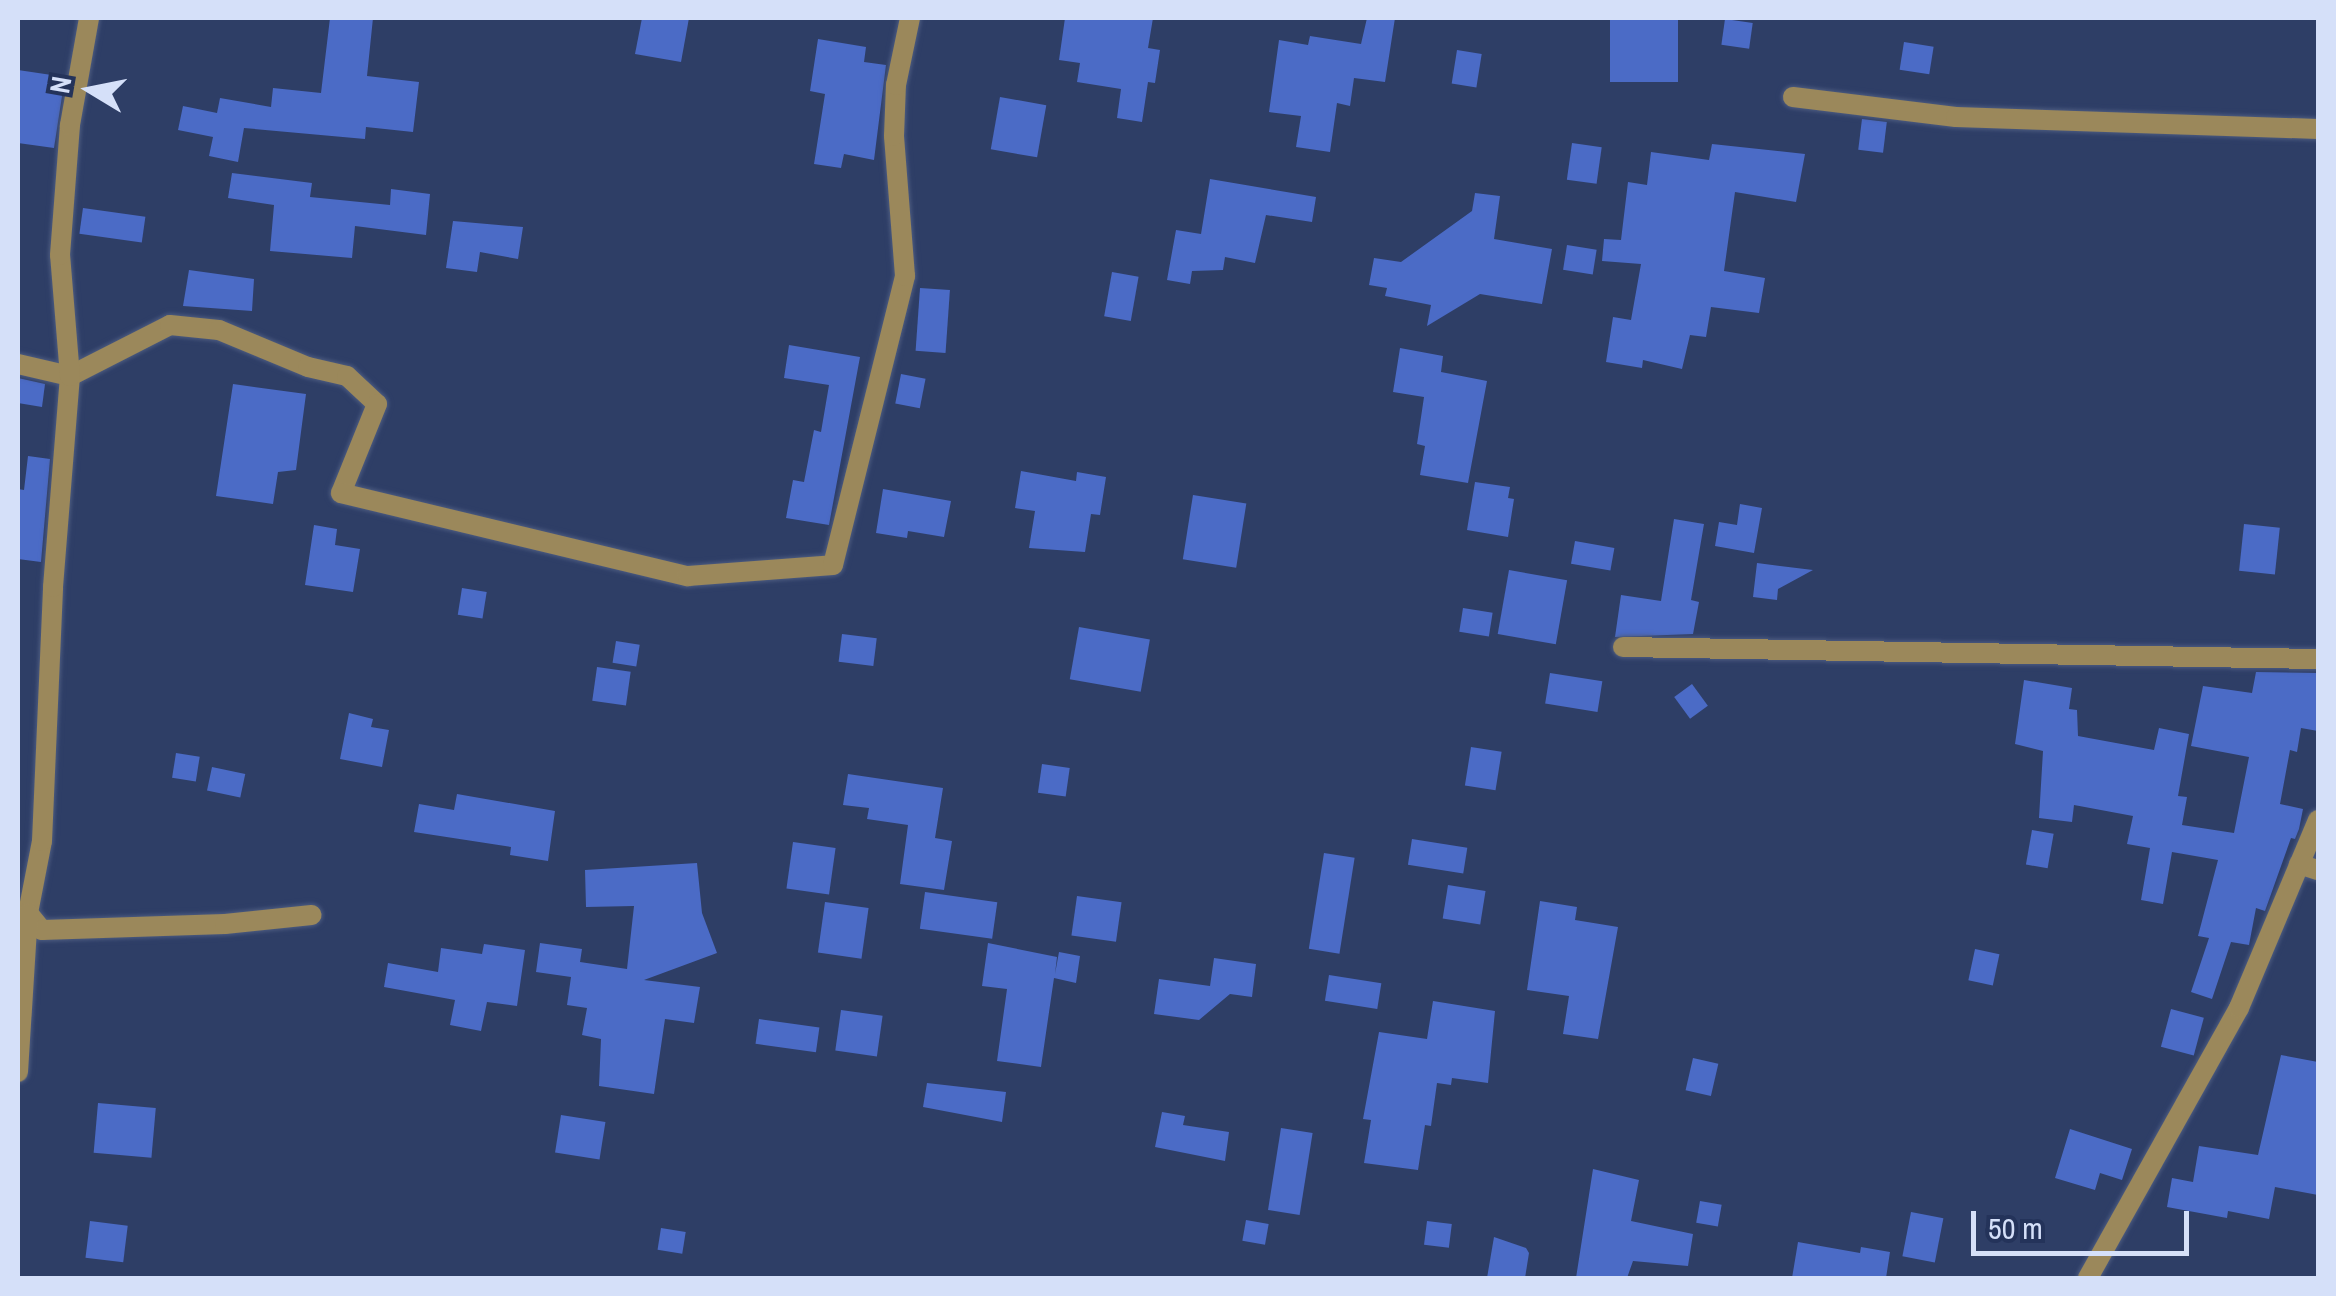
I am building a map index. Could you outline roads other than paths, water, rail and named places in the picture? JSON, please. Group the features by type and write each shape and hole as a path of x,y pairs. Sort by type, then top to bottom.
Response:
{"street":[{"path":"18,1072 23,913 42,841 53,587 70,376 60,255 70,125 89,18"},
{"path":"18,364 70,376 170,325 219,330 308,366 347,376 377,404 341,492 688,576 833,565 905,276 894,136 896,85 910,18"},
{"path":"1793,96 1956,117 2318,129"},
{"path":"1623,647 2318,659"},
{"path":"2088,1278 2239,1008 2309,867 2318,820"},
{"path":"23,913 42,930 225,924 312,915"}]}
